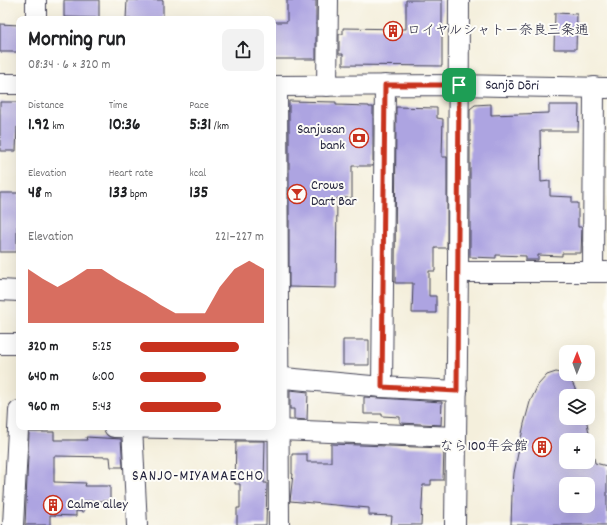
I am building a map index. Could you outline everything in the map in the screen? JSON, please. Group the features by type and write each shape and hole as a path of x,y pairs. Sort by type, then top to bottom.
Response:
{"street":[{"path":"36,0 36,16"},
{"path":"327,86 328,0"},
{"path":"455,525 459,0"},
{"path":"0,84 16,84"},
{"path":"382,387 385,85"},
{"name":"Sanjō Dōri","path":"276,86 459,85 600,88"},
{"path":"458,272 600,272 600,88"},
{"path":"0,290 16,291"},
{"path":"0,344 16,344"},
{"path":"279,525 279,430 276,377 382,387 457,391"},
{"path":"9,518 14,421"},
{"path":"132,430 137,525"},
{"path":"276,430 456,436"}],"building":[{"path":"64,0 99,0 99,16 64,16"},
{"path":"127,0 163,0 163,16 126,16"},
{"path":"287,0 316,0 316,59 276,59 276,22 287,22"},
{"name":"ロイヤルシャトー奈良三条通","path":"406,0 442,0 442,66 343,65 343,54 339,54 339,34 343,34 343,28 406,29"},
{"path":"555,13 577,14 576,49 554,49"},
{"path":"0,24 16,25 16,52 0,52"},
{"path":"289,101 336,102 336,105 373,107 373,166 352,166 352,198 337,198 336,288 289,287"},
{"path":"0,102 16,102 16,151 0,151"},
{"path":"491,104 491,115 549,113 549,105 579,105 578,131 540,131 541,182 550,181 550,196 572,197 572,203 578,203 578,227 582,227 581,253 562,253 562,256 538,255 538,260 526,260 526,256 496,255 496,258 470,257 470,109 475,105"},
{"path":"396,107 437,108 437,118 443,119 442,157 447,157 447,248 435,248 435,271 429,271 429,296 436,296 436,313 412,313 413,283 395,283"},
{"path":"0,193 16,193 16,252 0,252"},
{"path":"343,340 369,340 369,365 343,365"},
{"name":"なら100年会館","path":"556,372 559,373 559,381 570,381 573,384 575,389 559,389 559,425 587,425 589,433 559,433 559,469 595,469 595,463 607,466 607,525 511,525 514,473 530,402 538,385 547,375"},
{"path":"290,390 308,392 307,420 294,419 294,409 290,409"},
{"path":"364,397 442,402 441,425 400,423 400,417 382,416 382,414 364,414"},
{"path":"29,432 54,432 54,440 87,440 86,437 121,439 123,467 111,467 110,457 54,456 54,482 86,483 85,486 110,486 110,501 84,501 84,512 76,511 76,516 50,515 50,525 25,525"},
{"path":"236,441 265,441 264,483 267,483 266,525 237,525 237,508 240,508 240,484 235,484"},
{"path":"331,444 444,448 443,480 431,480 431,485 423,485 421,525 391,525 392,516 369,515 369,508 290,501 293,474 292,454 307,454 307,462 331,462"}],"place":[{"name":"ロイヤルシャトー奈良三条通","path":"393,31"},
{"name":"Sanjusan bank","path":"359,138"},
{"name":"Crows Dart Bar","path":"297,194"},
{"name":"なら100年会館","path":"542,447"},
{"name":"Calme alley","path":"53,505"}],"district":[{"name":"SANJO-MIYAMAECHO","path":"198,477"}],"route":[{"path":"385,85 459,85 457,391 382,387 385,85"}]}
